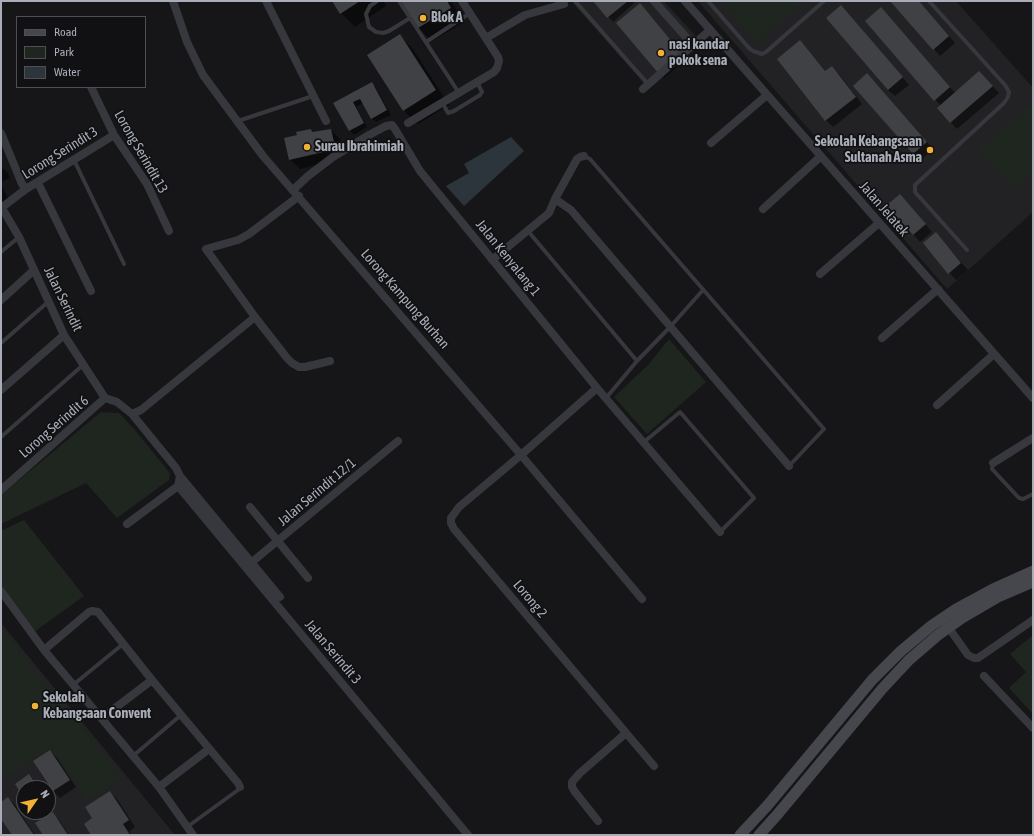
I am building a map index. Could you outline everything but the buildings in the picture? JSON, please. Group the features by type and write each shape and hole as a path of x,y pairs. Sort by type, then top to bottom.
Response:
{"main road":[{"path":"740,835 767,806 872,680 901,651 945,623 981,595 1033,571"},
{"path":"759,835 897,672 926,645 945,623 1033,582"}],"street":[{"name":"Lorong Kampung Burhan","path":"173,1 187,42 202,75 263,156 521,455 642,599"},
{"path":"266,1 326,121"},
{"path":"408,123 494,72 498,65 498,57 462,1"},
{"path":"654,1 693,46"},
{"name":"Jalan Jelatek","path":"685,1 1033,398"},
{"path":"486,38 525,15 564,4"},
{"path":"646,86 710,30"},
{"name":"Lorong Serindit 13","path":"91,88 114,135 147,184 169,231"},
{"path":"711,143 767,95"},
{"name":"Jalan Kenyalang 1","path":"296,193 308,176 332,157 369,135 386,126 392,125 420,171 597,388 720,532"},
{"path":"1,133 22,184 26,189"},
{"name":"Lorong Serindit 3","path":"2,208 26,189 114,135"},
{"path":"492,260 549,213 577,159 580,156 584,156"},
{"path":"763,209 821,156"},
{"path":"38,183 90,291"},
{"path":"296,193 249,234 238,240 206,249 286,358 299,367 330,361"},
{"path":"555,199 571,210 789,466"},
{"name":"Jalan Serindit","path":"2,208 19,237 64,335 105,398"},
{"path":"820,274 879,222"},
{"path":"1,300 34,270"},
{"path":"882,338 938,290"},
{"path":"132,414 141,410 255,317"},
{"path":"1,390 64,335"},
{"path":"937,405 994,354"},
{"path":"521,455 597,388"},
{"path":"105,398 117,402 132,414 176,468 180,476 280,596"},
{"name":"Lorong Serindit 6","path":"1,490 105,398"},
{"path":"993,463 1033,438"},
{"name":"Jalan Serindit 12/1","path":"252,562 398,441"},
{"name":"Lorong 2","path":"521,455 458,507 451,518 451,523 454,529 654,766"},
{"path":"127,524 178,486 180,476"},
{"name":"Jalan Serindit 3","path":"178,486 468,835"},
{"path":"250,508 308,578"},
{"path":"1,591 44,650 159,787 193,835"},
{"path":"44,650 92,611 98,612 240,787"},
{"path":"945,623 968,655 978,658 1033,620"},
{"path":"984,676 1033,728"},
{"path":"102,718 152,680"},
{"path":"598,821 575,792 572,787 572,782 580,773 626,733"},
{"path":"159,787 209,749"}],"lane":[{"path":"377,1 370,6 366,14 369,27 376,32 382,33 389,31 410,18"},
{"path":"399,1 459,93"},
{"path":"575,1 646,86"},
{"path":"708,1 749,48 762,54 824,1"},
{"path":"929,1 1005,85 1009,92 1004,103 918,182 914,189 917,195 967,250"},
{"path":"426,42 470,13"},
{"path":"442,102 448,112 454,111 480,95 482,92 477,82"},
{"path":"237,122 313,96"},
{"path":"584,156 590,159 824,429 789,466"},
{"path":"74,160 124,264"},
{"path":"528,231 637,361"},
{"path":"1,252 19,237"},
{"path":"608,400 637,361 703,290"},
{"path":"1,343 49,302"},
{"path":"1,437 84,365"},
{"path":"644,442 680,412 754,498 720,532"},
{"path":"993,463 992,469 1019,498 1023,499 1033,494"},
{"path":"74,685 123,644"},
{"path":"133,756 181,715"},
{"path":"187,827 240,787"}],"shaded area":[{"path":"571,1 664,1 702,43 648,88"},
{"name":"Sekolah Kebangsaan Sultanah Asma","path":"698,1 956,1 1033,88 1033,212 947,289"},
{"name":"Sekolah Kebangsaan Convent","path":"1,623 175,835 1,835"}],"green space":[{"path":"719,1 805,1 757,45"},
{"path":"1032,103 1033,174 1014,190 978,149"},
{"path":"669,339 706,382 647,434 614,397 648,365"},
{"path":"101,412 119,413 170,473 169,480 117,518 86,483 1,524 1,495"},
{"path":"24,520 84,596 34,632 1,586 1,531"},
{"path":"1,628 123,777 88,801 50,747 8,777 5,773 1,776"},
{"path":"1033,635 1033,714 1009,688 1026,672 1010,654"}],"water":[{"path":"511,137 524,151 464,206 446,186 469,173 464,164"}],"place":[{"name":"Blok A","path":"423,18"},
{"name":"nasi kandar pokok sena","path":"661,53"},
{"name":"Surau Ibrahimiah","path":"307,147"},
{"name":"Sekolah Kebangsaan Sultanah Asma","path":"930,150"},
{"name":"Sekolah Kebangsaan Convent","path":"35,706"}]}
